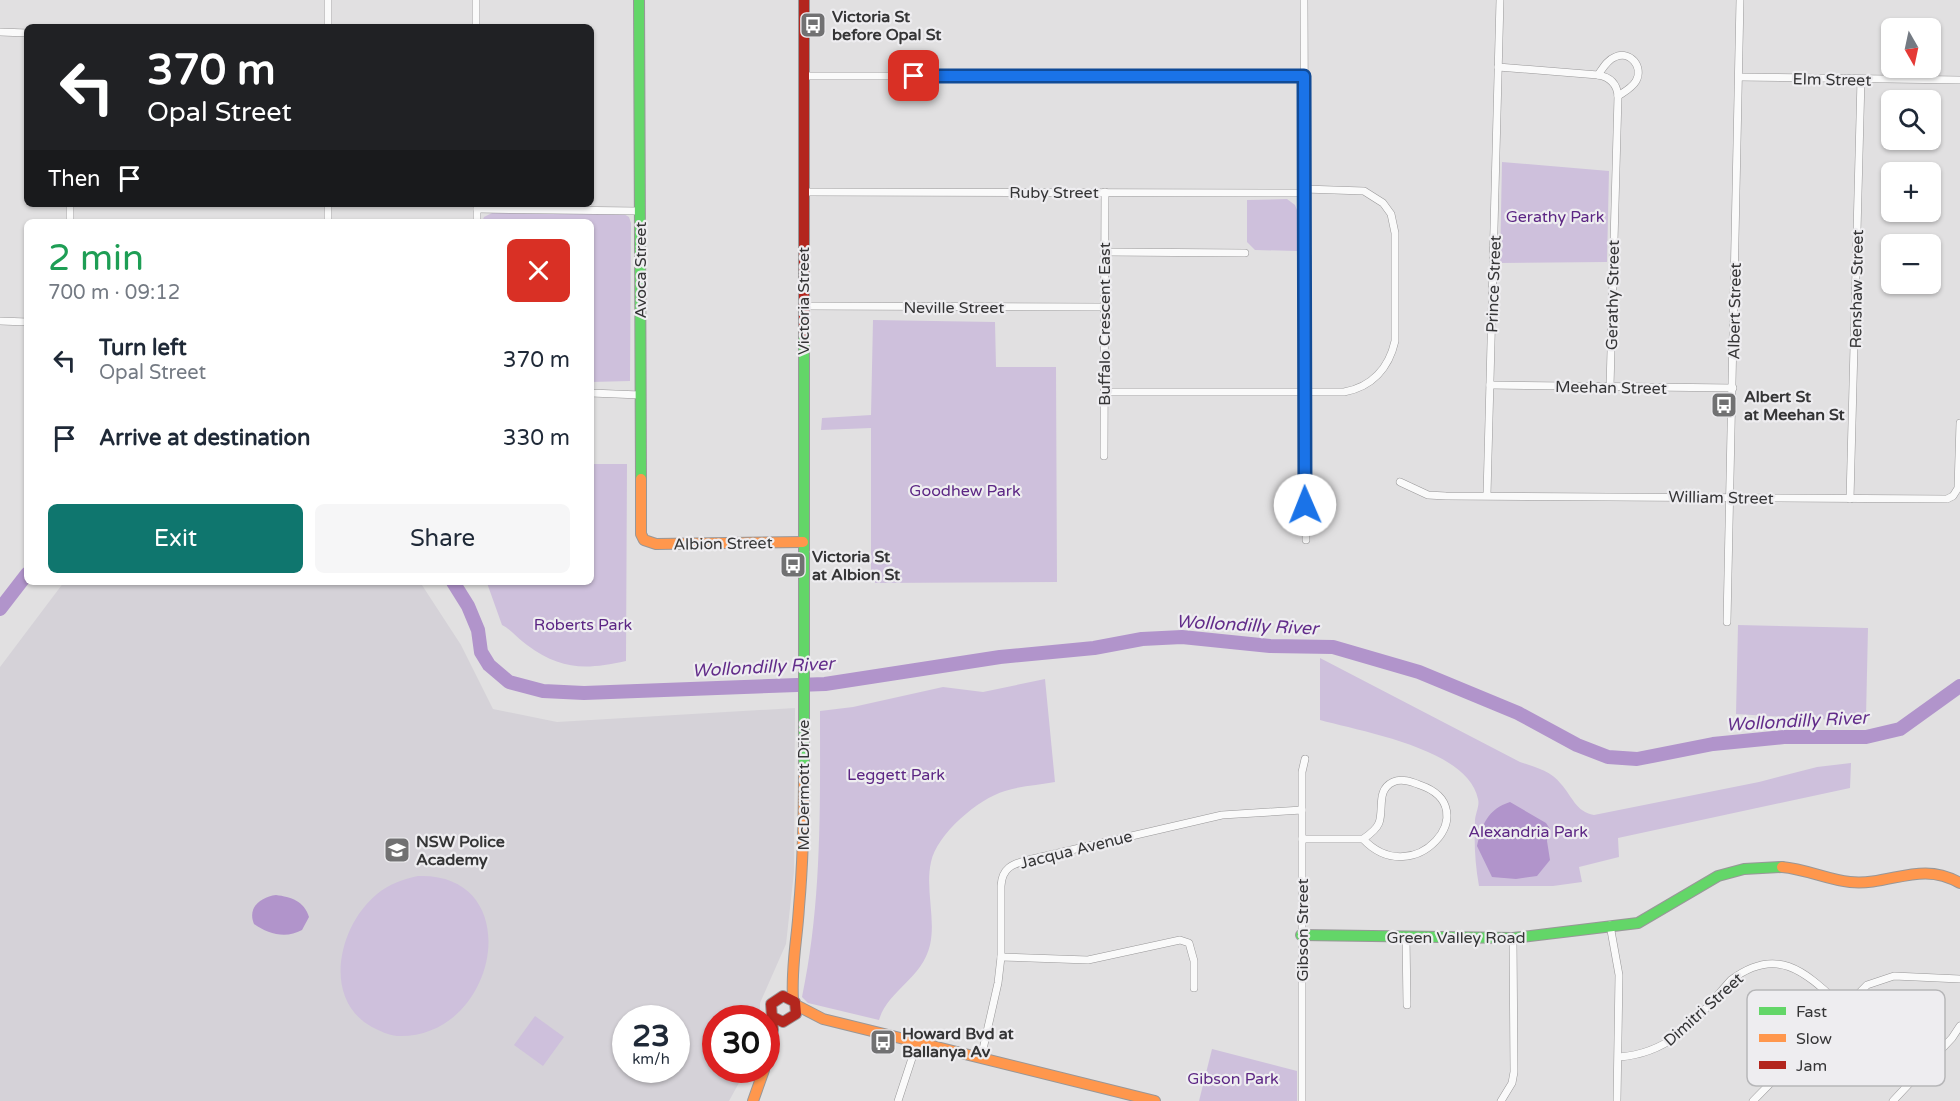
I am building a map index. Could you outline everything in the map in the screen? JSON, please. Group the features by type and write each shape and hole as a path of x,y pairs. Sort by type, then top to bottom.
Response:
{"street":[{"path":"328,0 328,24"},
{"path":"476,0 476,24"},
{"name":"Avoca Street","path":"639,0 640,527 644,540"},
{"name":"Victoria Street","path":"804,0 804,602"},
{"path":"1304,0 1303,393 1306,540"},
{"name":"Prince Street","path":"1487,495 1500,0"},
{"name":"Albert Street","path":"1727,622 1740,0"},
{"path":"0,32 24,33"},
{"path":"1498,68 1598,75 1613,82 1618,96 1632,87 1639,70 1635,62 1628,57 1618,56 1611,59 1598,75"},
{"path":"804,76 1304,76"},
{"name":"Elm Street","path":"1739,77 1960,80"},
{"name":"Renshaw Street","path":"1850,499 1861,79"},
{"name":"Gerathy Street","path":"1610,387 1618,96"},
{"name":"Ruby Street","path":"804,192 1357,190 1376,198 1387,208 1393,220 1395,249 1395,341 1387,363 1378,375 1359,388 1344,392 1303,393 1104,392"},
{"name":"Buffalo Crescent East","path":"1104,456 1105,192"},
{"path":"509,207 639,211"},
{"path":"1104,252 1245,253"},
{"name":"Neville Street","path":"803,306 1104,307"},
{"path":"0,321 24,322"},
{"name":"Meehan Street","path":"1490,385 1733,388"},
{"path":"594,393 640,395"},
{"name":"William Street","path":"1400,482 1428,495 1943,500 1953,496 1958,483 1960,423"},
{"name":"Albion Street","path":"644,540 656,544 803,542"},
{"name":"McDermott Drive","path":"794,1002 791,967 799,910 803,841 804,602"},
{"name":"Gibson Street","path":"1302,1101 1302,810 1305,759"},
{"path":"1302,839 1363,839 1378,826 1383,791 1393,782 1405,780 1428,788 1444,803 1448,818 1442,834 1420,853 1389,856 1378,853 1363,839"},
{"name":"Jacqua Avenue","path":"981,1058 998,983 1001,957 1002,876 1006,868 1016,863 1222,815 1302,810"},
{"name":"Green Valley Road","path":"1302,935 1513,938 1638,923 1651,918 1702,882 1750,867 1788,866 1852,882 1938,872 1960,883"},
{"path":"1610,926 1619,975 1617,1101"},
{"path":"1406,937 1407,1005"},
{"path":"1501,1101 1512,1083 1514,1072 1513,938"},
{"path":"1001,957 1088,960 1180,940 1189,943 1192,951 1194,988"},
{"name":"Dimitri Street","path":"1619,1057 1647,1054 1668,1043 1731,980 1742,972 1763,964 1789,965 1802,971 1824,990"},
{"name":"McDermott Drive","path":"777,998 791,967"},
{"path":"1862,990 1868,985 1894,976 1960,979"},
{"path":"771,1005 777,998 783,996 823,1018 981,1058 1118,1097 1155,1101"},
{"path":"780,1034 796,1014 794,1002"},
{"path":"780,1022 823,1018"},
{"path":"1945,1043 1960,1026"},
{"path":"898,1101 917,1043"},
{"path":"753,1101 759,1083"},
{"path":"1753,1101 1767,1086"},
{"path":"1893,1101 1906,1086"}],"shaded area":[{"name":"NSW Police Academy","path":"62,585 422,585 461,645 493,709 557,722 795,708 794,872 786,944 760,1005 702,1005 702,1083 739,1083 729,1101 0,1101 0,667"},
{"path":"1510,802 1546,823 1550,829 1547,841 1550,860 1537,876 1516,879 1492,877 1477,846 1487,818 1496,809"},
{"path":"276,895 292,899 304,907 309,917 302,930 283,935 254,924 252,913 257,904 265,898"}],"green space":[{"name":"Gerathy Park","path":"1502,162 1609,171 1607,262 1500,263"},
{"path":"1287,199 1295,205 1297,210 1297,251 1255,250 1247,242 1247,200"},
{"path":"492,213 622,213 629,217 631,223 630,381 594,382 594,219 483,219"},
{"name":"Goodhew Park","path":"873,320 995,322 996,367 1056,367 1057,582 875,583 875,572 871,572 871,428 821,430 822,418 871,415"},
{"name":"Roberts Park","path":"594,464 627,464 626,661 598,666 574,666 562,663 539,653 502,625 488,585 594,585"},
{"path":"1738,625 1868,628 1866,717 1853,721 1736,714"},
{"name":"Alexandria Park","path":"1320,658 1520,762 1548,773 1557,780 1583,811 1594,815 1759,782 1817,767 1851,763 1850,788 1618,838 1619,857 1579,867 1582,882 1553,886 1479,886 1475,838 1478,799 1470,782 1455,767 1411,745 1320,720"},
{"name":"Leggett Park","path":"1045,679 1055,782 1017,788 994,795 960,819 941,840 929,872 932,935 926,957 920,967 890,1000 879,1020 808,1003 802,997 809,961 816,890 820,819 820,711 853,707 943,687 983,692"},
{"path":"418,876 453,882 476,900 487,926 487,956 478,986 459,1012 432,1030 397,1036 372,1027 356,1015 346,999 341,981 341,962 345,942 364,907 386,887"},
{"path":"535,1016 564,1037 543,1066 514,1045"},
{"name":"Gibson Park","path":"1212,1049 1297,1071 1297,1101 1199,1101"}],"waterway":[{"name":"Wollondilly River","path":"0,609 24,578"},
{"name":"Wollondilly River","path":"455,585 468,606 478,630 481,652 489,665 509,682 543,691 584,693 825,684 1000,657 1094,648 1142,639 1182,637 1270,646 1333,647 1419,672 1518,713 1577,745 1608,757 1637,759 1713,744 1784,737 1866,737 1900,729 1960,686"}],"traffic: fast":[{"path":"639,0 641,479"},
{"path":"804,334 804,772"},
{"path":"1301,935 1513,938 1638,923 1718,876 1744,869 1782,867"}],"traffic: slow":[{"path":"641,479 641,534 644,540 656,544 803,542"},
{"path":"793,1000 793,964 802,856 804,772"},
{"path":"1782,867 1850,882 1879,881 1905,875 1932,874 1960,883"},
{"path":"796,1005 823,1019 1155,1101"},
{"path":"753,1101 759,1083"}],"traffic: jam":[{"path":"804,0 804,334"},
{"path":"771,1005 783,996 795,1002 796,1014 783,1022 780,1020"}],"place":[{"name":"Victoria St before Opal St","path":"813,25"},
{"name":"Albert St at Meehan St","path":"1724,405"},
{"name":"Victoria St at Albion St","path":"793,565"},
{"name":"NSW Police Academy","path":"397,850"},
{"name":"Howard Bvd at Ballanya Av","path":"883,1042"}],"route":[{"path":"914,76 1304,76 1305,505"}]}
